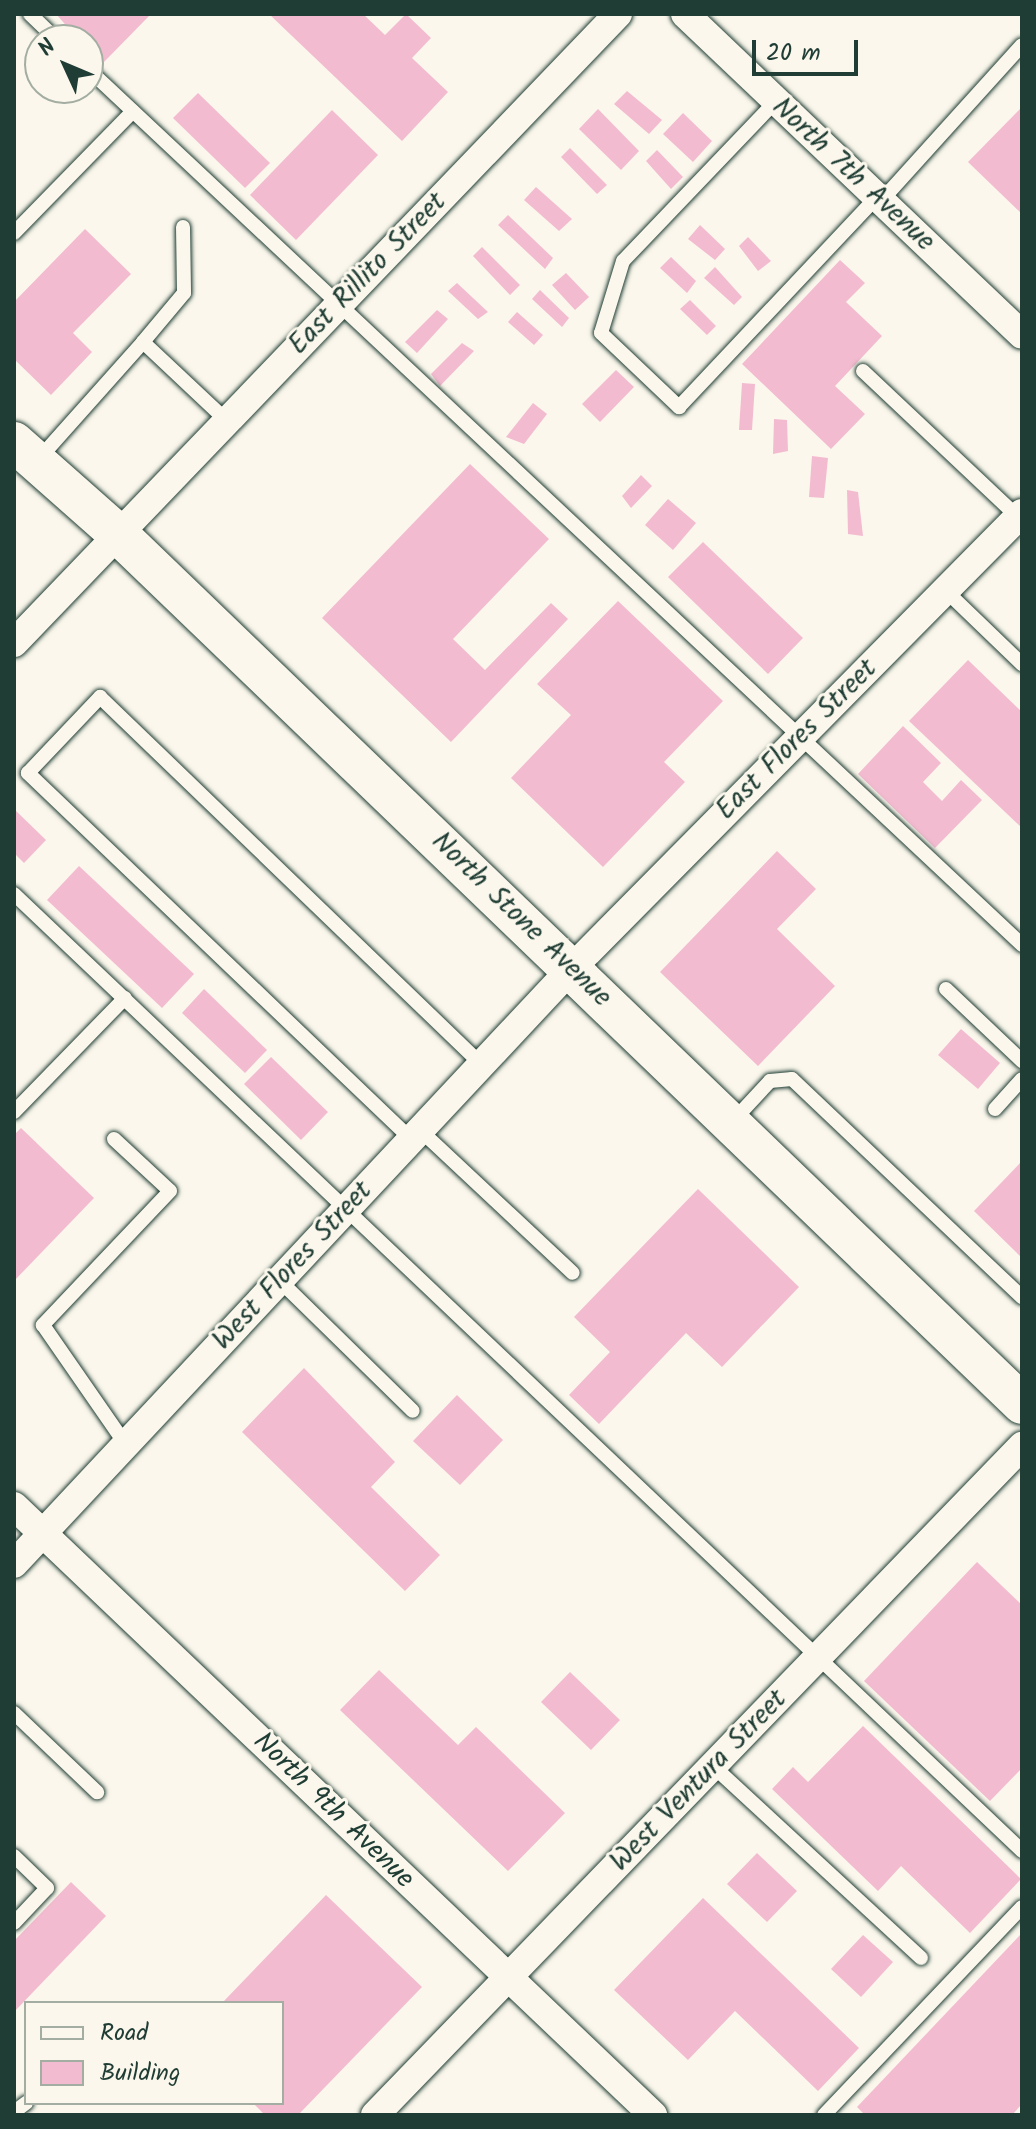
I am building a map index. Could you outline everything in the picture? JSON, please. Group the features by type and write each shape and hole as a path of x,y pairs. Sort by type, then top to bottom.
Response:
{"main road":[{"name":"North Stone Avenue","path":"25,452 117,533 1022,1404"}],"street":[{"name":"East Rillito Street","path":"14,643 618,14"},
{"name":"North 7th Avenue","path":"685,14 1022,335"},
{"name":"East Flores Street","path":"572,968 1020,515"},
{"name":"West Flores Street","path":"14,1564 572,968"},
{"name":"West Ventura Street","path":"375,2115 1022,1446"},
{"name":"North 9th Avenue","path":"14,1506 653,2115"}],"lane":[{"path":"776,101 623,261 601,333 679,407 1022,45"},
{"path":"104,84 338,306 802,734 1022,945"},
{"path":"14,233 133,111"},
{"path":"25,452 143,342 184,293 183,227"},
{"path":"143,342 226,420"},
{"path":"863,371 1020,515"},
{"path":"945,590 1022,664"},
{"path":"481,1064 100,697 28,773 416,1135 573,1273"},
{"path":"14,894 1022,1851"},
{"path":"946,989 1022,1061"},
{"path":"14,1112 125,998"},
{"path":"732,1123 770,1081 792,1079 1022,1297"},
{"path":"995,1109 1022,1079"},
{"path":"114,1139 170,1191 43,1325 126,1445"},
{"path":"279,1280 413,1411"},
{"path":"14,1713 97,1792"},
{"path":"713,1766 921,1958"},
{"path":"14,1856 47,1888 14,1923"},
{"path":"824,2115 1022,1907"}],"building":[{"path":"56,14 151,14 104,62 104,24 65,24"},
{"path":"269,14 363,14 385,35 406,14 431,38 412,58 448,92 402,141"},
{"path":"627,91 662,120 649,134 614,104"},
{"path":"198,93 270,163 245,188 173,118"},
{"path":"1022,107 1022,214 968,162"},
{"path":"598,109 639,151 621,170 579,129"},
{"path":"332,110 378,155 296,240 250,195"},
{"path":"683,113 712,141 693,162 663,134"},
{"path":"570,148 607,185 597,194 561,157"},
{"path":"657,150 683,177 671,189 646,161"},
{"path":"536,187 572,219 559,231 524,200"},
{"path":"508,215 553,258 545,269 498,225"},
{"path":"700,225 725,249 715,260 688,239"},
{"path":"85,229 131,274 73,333 92,352 51,395 14,359 14,302"},
{"path":"748,237 771,261 758,271 739,246"},
{"path":"482,247 520,285 510,295 473,256"},
{"path":"671,257 696,281 687,293 660,268"},
{"path":"840,260 865,283 846,302 882,336 835,386 865,414 831,449 742,364"},
{"path":"715,267 742,297 734,305 704,278"},
{"path":"566,273 589,297 575,310 552,285"},
{"path":"457,283 488,312 478,319 448,291"},
{"path":"540,290 569,318 562,327 532,299"},
{"path":"690,300 716,326 707,335 680,309"},
{"path":"437,310 448,319 417,353 405,342"},
{"path":"517,312 543,335 534,345 508,322"},
{"path":"462,343 474,351 440,386 431,374"},
{"path":"616,370 634,387 600,422 582,404"},
{"path":"742,383 755,384 752,430 739,430"},
{"path":"533,403 547,414 524,444 506,437"},
{"path":"774,419 787,420 788,451 773,454"},
{"path":"812,456 828,458 824,498 809,497"},
{"path":"470,464 549,539 453,639 485,670 551,603 568,619 451,742 322,618"},
{"path":"641,475 652,486 631,508 622,496"},
{"path":"847,490 858,492 863,536 848,534"},
{"path":"668,499 696,523 673,550 645,525"},
{"path":"703,542 803,638 768,674 668,577"},
{"path":"618,601 723,701 664,762 685,782 603,867 511,778 571,715 537,684"},
{"path":"968,660 1022,712 1022,828 909,721"},
{"path":"903,726 941,763 923,782 942,801 961,780 982,800 935,848 858,774"},
{"path":"14,809 46,840 24,863 14,853"},
{"path":"777,851 816,889 777,929 835,986 758,1066 660,972"},
{"path":"79,866 194,974 162,1008 47,900"},
{"path":"204,989 267,1050 245,1073 182,1013"},
{"path":"961,1029 1000,1063 978,1089 938,1055"},
{"path":"271,1057 328,1112 301,1140 244,1084"},
{"path":"21,1128 94,1198 14,1281 14,1135"},
{"path":"1022,1161 1022,1258 974,1211"},
{"path":"698,1189 799,1287 722,1367 686,1333 599,1424 569,1395 610,1352 574,1317"},
{"path":"304,1368 395,1462 371,1487 440,1555 405,1591 242,1432"},
{"path":"457,1395 503,1440 460,1485 413,1441"},
{"path":"977,1562 1022,1605 1022,1768 990,1801 864,1681"},
{"path":"379,1670 458,1745 476,1727 565,1813 508,1871 340,1710"},
{"path":"570,1672 620,1720 591,1750 541,1702"},
{"path":"863,1726 1021,1879 970,1933 901,1866 878,1891 772,1789 793,1767 808,1782"},
{"path":"757,1853 797,1891 767,1922 727,1884"},
{"path":"71,1882 106,1916 14,2012 14,1941"},
{"path":"326,1895 422,1987 298,2115 265,2115 255,2105 284,2105 284,2001 224,2001"},
{"path":"703,1898 859,2048 818,2091 735,2011 688,2060 614,1990"},
{"path":"1022,1933 1022,2104 1012,2115 865,2115 857,2107"},
{"path":"863,1935 893,1962 861,1997 831,1969"}]}
